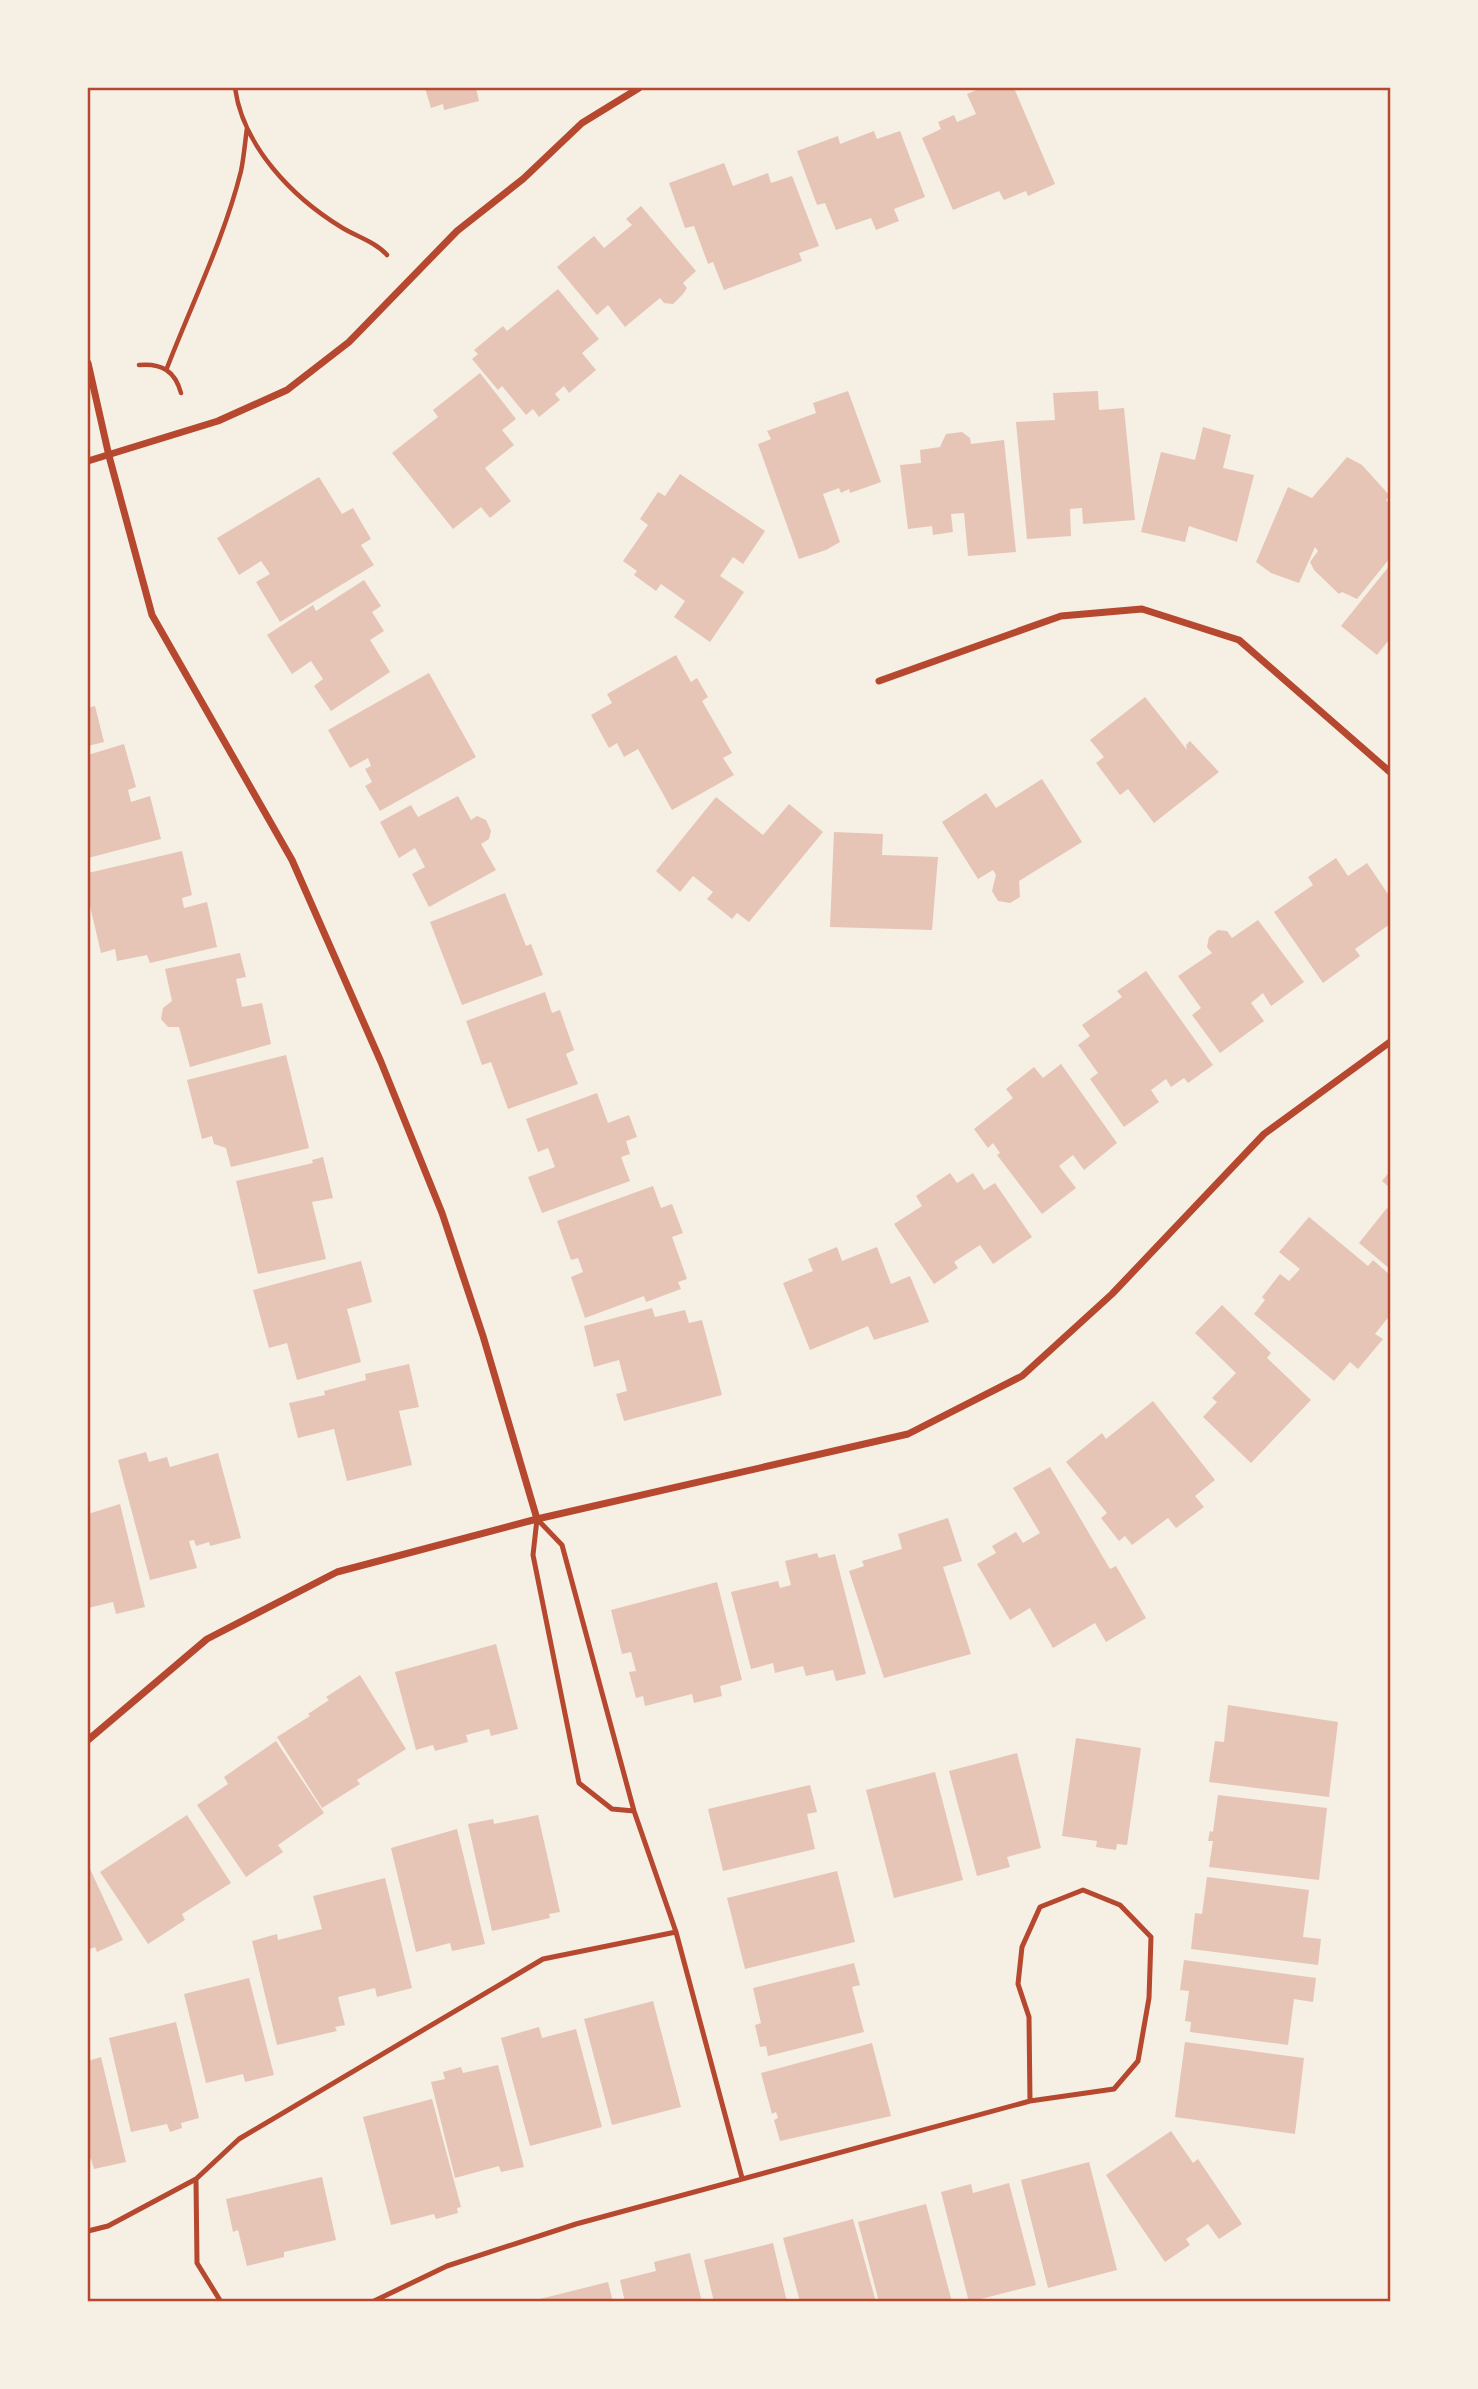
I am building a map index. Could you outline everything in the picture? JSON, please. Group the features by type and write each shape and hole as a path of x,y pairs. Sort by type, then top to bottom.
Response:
{"street":[{"path":"88,461 218,421 286,390 349,342 457,231 523,179 582,123 639,88"},
{"path":"88,363 109,456 152,615 292,860 381,1062 442,1213 537,1519"},
{"path":"880,681 1061,616 1142,609 1239,640 1391,772"},
{"path":"88,1740 207,1639 337,1572 537,1519 908,1434 1022,1376 1112,1294 1264,1134 1391,1042"}],"lane":[{"path":"537,1519 533,1555 579,1783 612,1809 635,1811"},
{"path":"537,1519 562,1545 635,1811 676,1932 742,2178"},
{"path":"372,2301 446,2266 576,2224 1030,2101 1114,2089 1138,2060 1149,1998 1151,1937 1120,1905 1083,1889 1040,1908 1022,1947 1018,1984 1029,2017 1030,2101"},
{"path":"88,2231 108,2226 195,2179 239,2139 543,1959 676,1932"},
{"path":"195,2179 197,2263 221,2301"}],"path":[{"path":"235,88 237,103 247,128 277,172 299,197 321,215 387,255"},
{"path":"167,368 230,204 241,170 247,128"},
{"path":"139,365 167,368 173,374 181,393"}],"building":[{"path":"425,88 476,88 479,101 444,110 443,104 431,108"},
{"path":"981,88 1014,88 1055,184 1028,196 1026,191 1004,200 999,191 953,210 922,138 941,129 938,122 954,115 957,122 976,114 967,94"},
{"path":"874,131 877,139 900,131 925,197 894,209 899,221 876,230 871,218 836,230 825,203 817,205 797,151 838,136 840,144"},
{"path":"724,163 733,186 768,173 771,183 792,176 819,246 799,253 802,261 724,290 713,262 708,264 694,226 685,228 669,183"},
{"path":"641,206 696,271 683,283 687,288 673,304 664,303 660,298 625,327 608,305 597,315 557,267 594,236 604,248 632,225 626,219"},
{"path":"558,289 599,339 582,353 596,370 569,393 564,386 555,394 560,400 539,417 533,409 526,415 502,386 498,390 472,359 478,354 474,350 503,326 507,331"},
{"path":"480,373 516,419 502,430 514,445 485,468 511,501 490,518 481,507 453,529 392,453 438,417 433,410"},
{"path":"848,391 881,482 850,493 849,489 841,493 839,488 823,494 840,542 799,559 758,444 771,439 767,431 816,413 813,403"},
{"path":"1098,391 1099,410 1124,408 1135,520 1083,524 1082,508 1070,509 1071,536 1027,539 1016,422 1055,420 1053,393"},
{"path":"1203,427 1231,435 1223,468 1254,475 1237,542 1189,526 1185,542 1141,532 1161,452 1195,460"},
{"path":"962,432 970,438 971,444 1004,440 1016,552 968,556 964,513 951,514 953,532 933,535 932,526 908,529 900,465 921,463 920,450 940,447 946,434"},
{"path":"1347,457 1362,465 1390,496 1386,500 1390,504 1390,558 1357,599 1342,592 1339,594 1314,570 1310,562 1318,551 1315,547 1299,583 1271,573 1256,562 1288,487 1312,498"},
{"path":"680,474 765,531 743,564 733,557 720,576 744,592 710,642 674,617 685,601 661,584 656,591 634,575 637,571 623,561 648,525 640,519 658,492 665,496"},
{"path":"319,477 342,514 353,508 371,539 361,545 374,565 280,622 256,582 270,574 261,561 239,575 217,538"},
{"path":"1390,565 1390,643 1388,641 1377,655 1341,626"},
{"path":"364,580 381,606 372,612 384,631 370,640 390,672 331,711 314,686 323,679 311,661 292,674 267,635 313,605 316,611"},
{"path":"676,655 691,682 697,678 708,697 702,701 732,753 723,758 734,775 672,810 638,749 624,757 617,743 609,748 591,715 612,703 607,694"},
{"path":"429,673 476,757 380,811 365,786 372,782 365,769 371,766 368,758 350,768 328,730"},
{"path":"1145,697 1187,750 1186,745 1190,741 1219,772 1154,823 1128,789 1120,795 1096,763 1104,757 1090,740"},
{"path":"95,706 104,742 88,746 88,708"},
{"path":"124,744 136,787 128,790 131,802 150,796 161,839 88,858 88,755"},
{"path":"1042,779 1082,842 1019,881 1020,897 1010,903 998,901 992,891 996,875 993,870 978,879 942,822 986,793 996,808"},
{"path":"458,796 471,820 477,816 486,820 491,831 489,839 481,844 496,870 429,907 412,874 425,867 415,848 399,858 380,822 411,805 418,817"},
{"path":"716,797 763,835 789,804 823,832 749,922 737,913 732,919 707,899 713,892 693,876 680,892 656,871"},
{"path":"834,832 883,834 882,855 938,857 932,930 830,927"},
{"path":"182,851 192,895 182,898 184,908 207,902 217,947 150,963 147,955 117,961 115,949 101,953 90,906 88,907 88,873"},
{"path":"1336,858 1348,876 1367,863 1390,897 1390,924 1355,949 1360,956 1323,983 1274,912 1313,885 1308,877"},
{"path":"505,893 526,946 531,944 543,975 462,1005 430,922"},
{"path":"1258,920 1304,982 1271,1006 1263,993 1251,1003 1264,1021 1220,1053 1192,1015 1201,1008 1178,976 1212,953 1207,947 1209,937 1218,930 1227,931 1232,938"},
{"path":"240,953 246,977 236,979 242,1007 262,1003 271,1044 190,1067 179,1027 168,1027 161,1019 163,1008 172,1001 165,969"},
{"path":"1146,971 1213,1065 1188,1083 1184,1078 1171,1087 1166,1079 1151,1090 1159,1102 1124,1127 1090,1079 1098,1073 1078,1045 1090,1036 1082,1025 1122,997 1117,991"},
{"path":"545,992 552,1013 560,1010 574,1050 566,1054 578,1084 508,1109 491,1062 482,1065 466,1021"},
{"path":"286,1055 309,1148 231,1167 226,1148 214,1144 212,1136 202,1139 187,1080"},
{"path":"1061,1064 1117,1143 1084,1170 1073,1155 1059,1166 1076,1188 1042,1214 997,1155 1000,1153 993,1143 988,1148 974,1129 1013,1098 1006,1089 1034,1067 1043,1078"},
{"path":"597,1093 608,1123 629,1115 637,1137 626,1141 630,1154 621,1157 630,1181 542,1213 528,1177 555,1167 548,1148 538,1152 526,1119"},
{"path":"323,1157 333,1198 312,1202 326,1259 258,1274 236,1181 313,1163 312,1160"},
{"path":"1390,1171 1390,1188 1382,1181"},
{"path":"950,1173 957,1183 973,1173 984,1190 995,1183 1032,1237 993,1264 980,1245 954,1262 958,1268 934,1284 894,1224 922,1206 916,1196"},
{"path":"653,1186 661,1208 672,1204 683,1233 672,1237 687,1279 678,1282 681,1289 646,1302 644,1296 585,1318 571,1277 583,1272 578,1258 571,1260 557,1221"},
{"path":"1387,1208 1390,1211 1390,1269 1359,1243"},
{"path":"1309,1217 1368,1266 1373,1260 1390,1275 1390,1315 1375,1334 1383,1339 1358,1369 1350,1362 1334,1381 1254,1314 1265,1300 1262,1297 1280,1274 1289,1281 1300,1269 1279,1252"},
{"path":"837,1247 842,1261 877,1247 891,1284 910,1276 929,1322 874,1340 868,1326 810,1350 783,1283 813,1271 808,1259"},
{"path":"361,1261 372,1302 347,1309 361,1362 297,1380 287,1343 269,1348 253,1290"},
{"path":"1222,1305 1271,1353 1267,1358 1311,1400 1251,1463 1203,1417 1217,1402 1212,1398 1236,1373 1195,1333"},
{"path":"652,1308 655,1317 685,1310 689,1323 702,1320 722,1395 624,1421 616,1394 627,1391 619,1360 594,1367 584,1326"},
{"path":"409,1364 419,1407 399,1411 412,1465 347,1481 334,1429 298,1438 289,1403 325,1395 324,1391 366,1380 365,1374"},
{"path":"1153,1401 1215,1480 1195,1496 1204,1507 1176,1528 1168,1518 1132,1545 1125,1536 1119,1541 1101,1518 1107,1513 1066,1462 1102,1433 1106,1439"},
{"path":"146,1452 149,1462 167,1457 170,1467 218,1453 241,1538 210,1546 209,1542 196,1546 194,1540 189,1541 197,1568 150,1580 118,1460"},
{"path":"1050,1467 1110,1569 1116,1566 1146,1618 1106,1642 1095,1623 1053,1648 1030,1608 1010,1620 977,1564 996,1553 992,1546 1016,1532 1023,1543 1040,1533 1013,1488"},
{"path":"120,1504 145,1607 116,1614 113,1602 88,1608 88,1514"},
{"path":"948,1518 962,1561 943,1567 971,1654 884,1678 849,1571 864,1566 862,1561 902,1549 898,1534"},
{"path":"817,1553 819,1558 835,1554 866,1674 836,1681 833,1670 806,1676 803,1666 775,1673 773,1663 751,1669 731,1592 778,1581 780,1588 791,1585 785,1561"},
{"path":"717,1582 742,1680 720,1686 722,1696 694,1703 692,1694 645,1706 643,1696 636,1698 629,1672 636,1671 631,1652 622,1654 611,1610"},
{"path":"496,1644 518,1729 491,1736 489,1729 466,1735 468,1742 435,1751 433,1745 416,1750 395,1672"},
{"path":"360,1675 406,1749 357,1780 360,1784 322,1808 277,1737 310,1716 308,1714 329,1700 326,1697"},
{"path":"1228,1705 1338,1722 1329,1797 1209,1782 1215,1741 1224,1742"},
{"path":"1076,1738 1141,1748 1127,1845 1117,1844 1116,1850 1096,1847 1097,1841 1062,1836"},
{"path":"276,1741 324,1813 278,1845 283,1852 246,1877 197,1805 228,1784 224,1777"},
{"path":"1017,1753 1041,1848 1007,1857 1010,1867 977,1876 949,1771"},
{"path":"935,1772 963,1880 894,1898 866,1790"},
{"path":"810,1785 817,1812 807,1814 815,1849 723,1871 708,1809"},
{"path":"1218,1795 1327,1808 1319,1880 1209,1867 1213,1841 1208,1841 1210,1831 1213,1832"},
{"path":"187,1815 231,1883 182,1914 185,1920 148,1944 100,1872"},
{"path":"538,1815 560,1912 549,1914 550,1918 492,1931 468,1824 493,1819 494,1824"},
{"path":"457,1829 485,1944 452,1951 450,1943 416,1952 391,1848"},
{"path":"90,1869 123,1940 97,1952 95,1947 88,1950"},
{"path":"837,1871 855,1942 745,1969 727,1898"},
{"path":"1207,1877 1309,1890 1303,1937 1321,1939 1318,1965 1191,1949 1195,1913 1202,1914"},
{"path":"385,1878 412,1988 377,1997 375,1988 338,1997 345,2025 335,2027 337,2031 277,2045 252,1941 277,1934 278,1940 322,1929 313,1896"},
{"path":"1184,1960 1316,1978 1313,2002 1294,1999 1288,2045 1190,2032 1191,2022 1185,2021 1189,1991 1180,1990"},
{"path":"854,1963 860,1985 852,1987 864,2032 768,2056 766,2046 760,2047 755,2025 761,2023 753,1988"},
{"path":"249,1978 274,2075 245,2082 243,2074 206,2083 184,1994"},
{"path":"653,2001 681,2107 612,2125 584,2019"},
{"path":"176,2022 199,2118 181,2123 182,2128 170,2132 167,2124 131,2132 109,2038"},
{"path":"539,2027 542,2038 576,2029 602,2127 530,2146 501,2038"},
{"path":"1185,2042 1304,2058 1295,2134 1175,2117"},
{"path":"872,2043 891,2116 780,2141 774,2120 778,2118 776,2112 772,2114 761,2073"},
{"path":"101,2057 126,2162 94,2169 91,2159 88,2160 88,2061"},
{"path":"498,2065 524,2167 501,2172 499,2166 455,2178 431,2082 445,2079 443,2072 461,2067 463,2073"},
{"path":"432,2099 461,2207 457,2208 458,2213 436,2219 434,2214 391,2225 363,2117"},
{"path":"1171,2131 1193,2163 1198,2159 1242,2224 1219,2239 1208,2224 1186,2239 1190,2245 1165,2262 1106,2175"},
{"path":"1089,2162 1117,2270 1048,2288 1021,2180"},
{"path":"322,2177 336,2240 284,2252 284,2257 247,2266 238,2230 233,2232 226,2199"},
{"path":"1009,2183 1036,2285 969,2302 941,2192 971,2184 973,2193"},
{"path":"926,2204 952,2302 879,2302 858,2222"},
{"path":"853,2219 876,2302 800,2302 783,2238"},
{"path":"773,2243 787,2302 714,2302 704,2260"},
{"path":"690,2253 702,2302 625,2302 620,2280 656,2271 654,2262"},
{"path":"608,2282 613,2302 540,2302 540,2299"}]}
